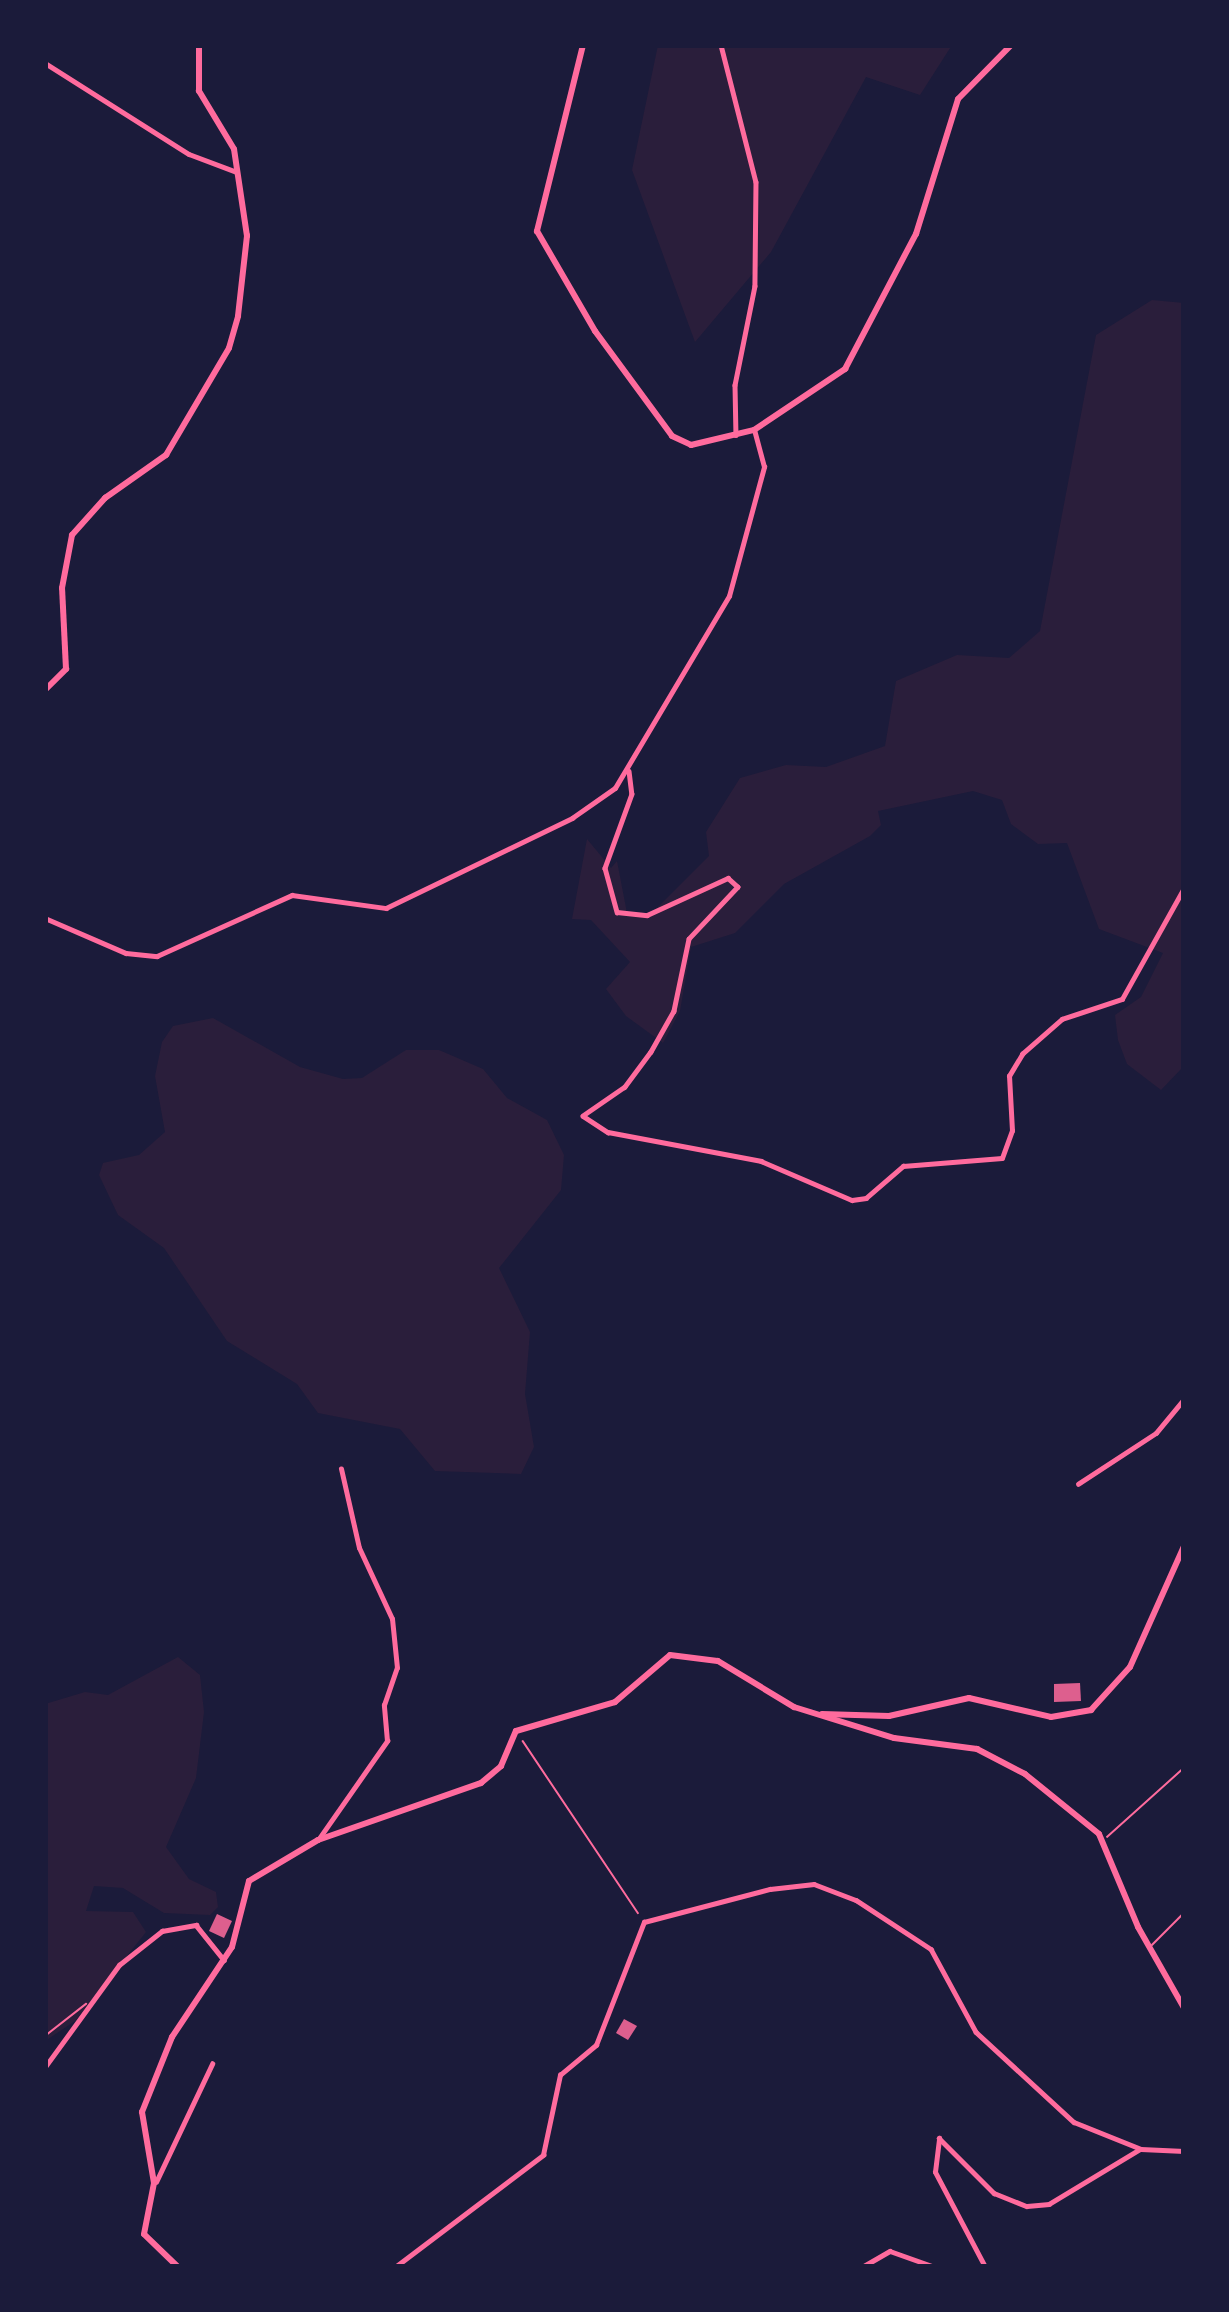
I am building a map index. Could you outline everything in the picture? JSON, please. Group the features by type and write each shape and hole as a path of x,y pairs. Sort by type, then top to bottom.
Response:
{"street":[{"path":"45,690 66,669 62,588 72,535 105,498 166,454 229,348 248,266 234,149 202,104 199,45"},
{"path":"583,45 537,231 595,331 671,436 691,445 754,430 830,387 845,369 916,234 958,99 1011,45"},
{"path":"721,45 756,182 754,286 735,385 736,436"},
{"path":"45,63 189,154 237,172"},
{"path":"45,918 126,952 157,956 292,895 386,908 572,818 629,771 729,596 764,467 754,430"},
{"path":"629,771 632,794 605,868 617,912 647,915 728,878 738,887 689,939 674,1011 651,1052 626,1087 583,1116 608,1132 760,1161 851,1200 866,1198 903,1166 1002,1158 1012,1131 1007,1088 1022,1054 1062,1019 1122,999 1184,888"},
{"path":"1078,1484 1156,1433 1184,1399"},
{"path":"318,1840 387,1741 384,1705 397,1668 392,1619 359,1548 341,1469"},
{"path":"818,1714 890,1716 969,1698 1051,1717 1091,1710 1130,1667 1162,1580 1184,1546"},
{"path":"152,2194 141,2126 146,2096 183,2016 224,1960 249,1881 318,1840 481,1783 501,1766 515,1731 615,1702 660,1660 689,1653 818,1714 986,1752 1065,1802 1103,1841 1149,1948 1184,2008"},
{"path":"395,2267 542,2155 560,2075 596,2045 644,1922 748,1893 825,1886 932,1948 976,2032 1057,2108 1090,2131 1141,2149 1184,2151"},
{"path":"45,2067 123,1960 172,1925 203,1929 224,1960"},
{"path":"178,2267 144,2234 152,2194 212,2064"},
{"path":"985,2267 935,2172 939,2138 1014,2205 1049,2204 1141,2149"},
{"path":"862,2267 890,2251 934,2267"}],"lane":[{"path":"1103,1841 1184,1768"},
{"path":"1149,1948 1184,1913"},
{"path":"45,2036 104,1991"}],"path":[{"path":"515,1731 644,1922"}],"shaded area":[{"path":"658,45 952,45 920,95 866,77 771,252 695,342 632,170"},
{"path":"1152,300 1184,303 1184,1066 1161,1090 1127,1064 1118,1040 1115,1015 1141,997 1163,953 1099,929 1067,843 1038,844 1011,824 1002,800 973,791 878,811 881,825 870,836 784,884 735,933 691,947 680,1011 663,1043 626,1016 606,989 630,962 591,920 572,919 587,839 611,868 617,861 627,913 647,918 709,856 706,832 740,778 786,765 826,767 885,746 896,681 957,655 1009,658 1040,631 1096,335"},
{"path":"213,1018 300,1067 343,1079 362,1078 406,1050 439,1050 483,1069 507,1098 547,1120 564,1155 561,1190 499,1268 530,1332 525,1394 534,1447 521,1474 435,1471 400,1429 318,1413 297,1384 227,1341 164,1248 118,1215 99,1175 103,1163 139,1155 165,1132 155,1076 162,1042 173,1026"},
{"path":"178,1657 200,1675 204,1712 196,1778 166,1847 189,1879 216,1892 218,1907 210,1915 164,1913 123,1888 94,1886 86,1911 133,1912 146,1932 75,2021 45,2041 45,1704 85,1692 108,1695"}],"building":[{"path":"1080,1683 1081,1701 1054,1702 1054,1684"},
{"path":"217,1914 232,1921 224,1938 209,1931"},
{"path":"624,2019 637,2026 628,2040 616,2033"}]}
